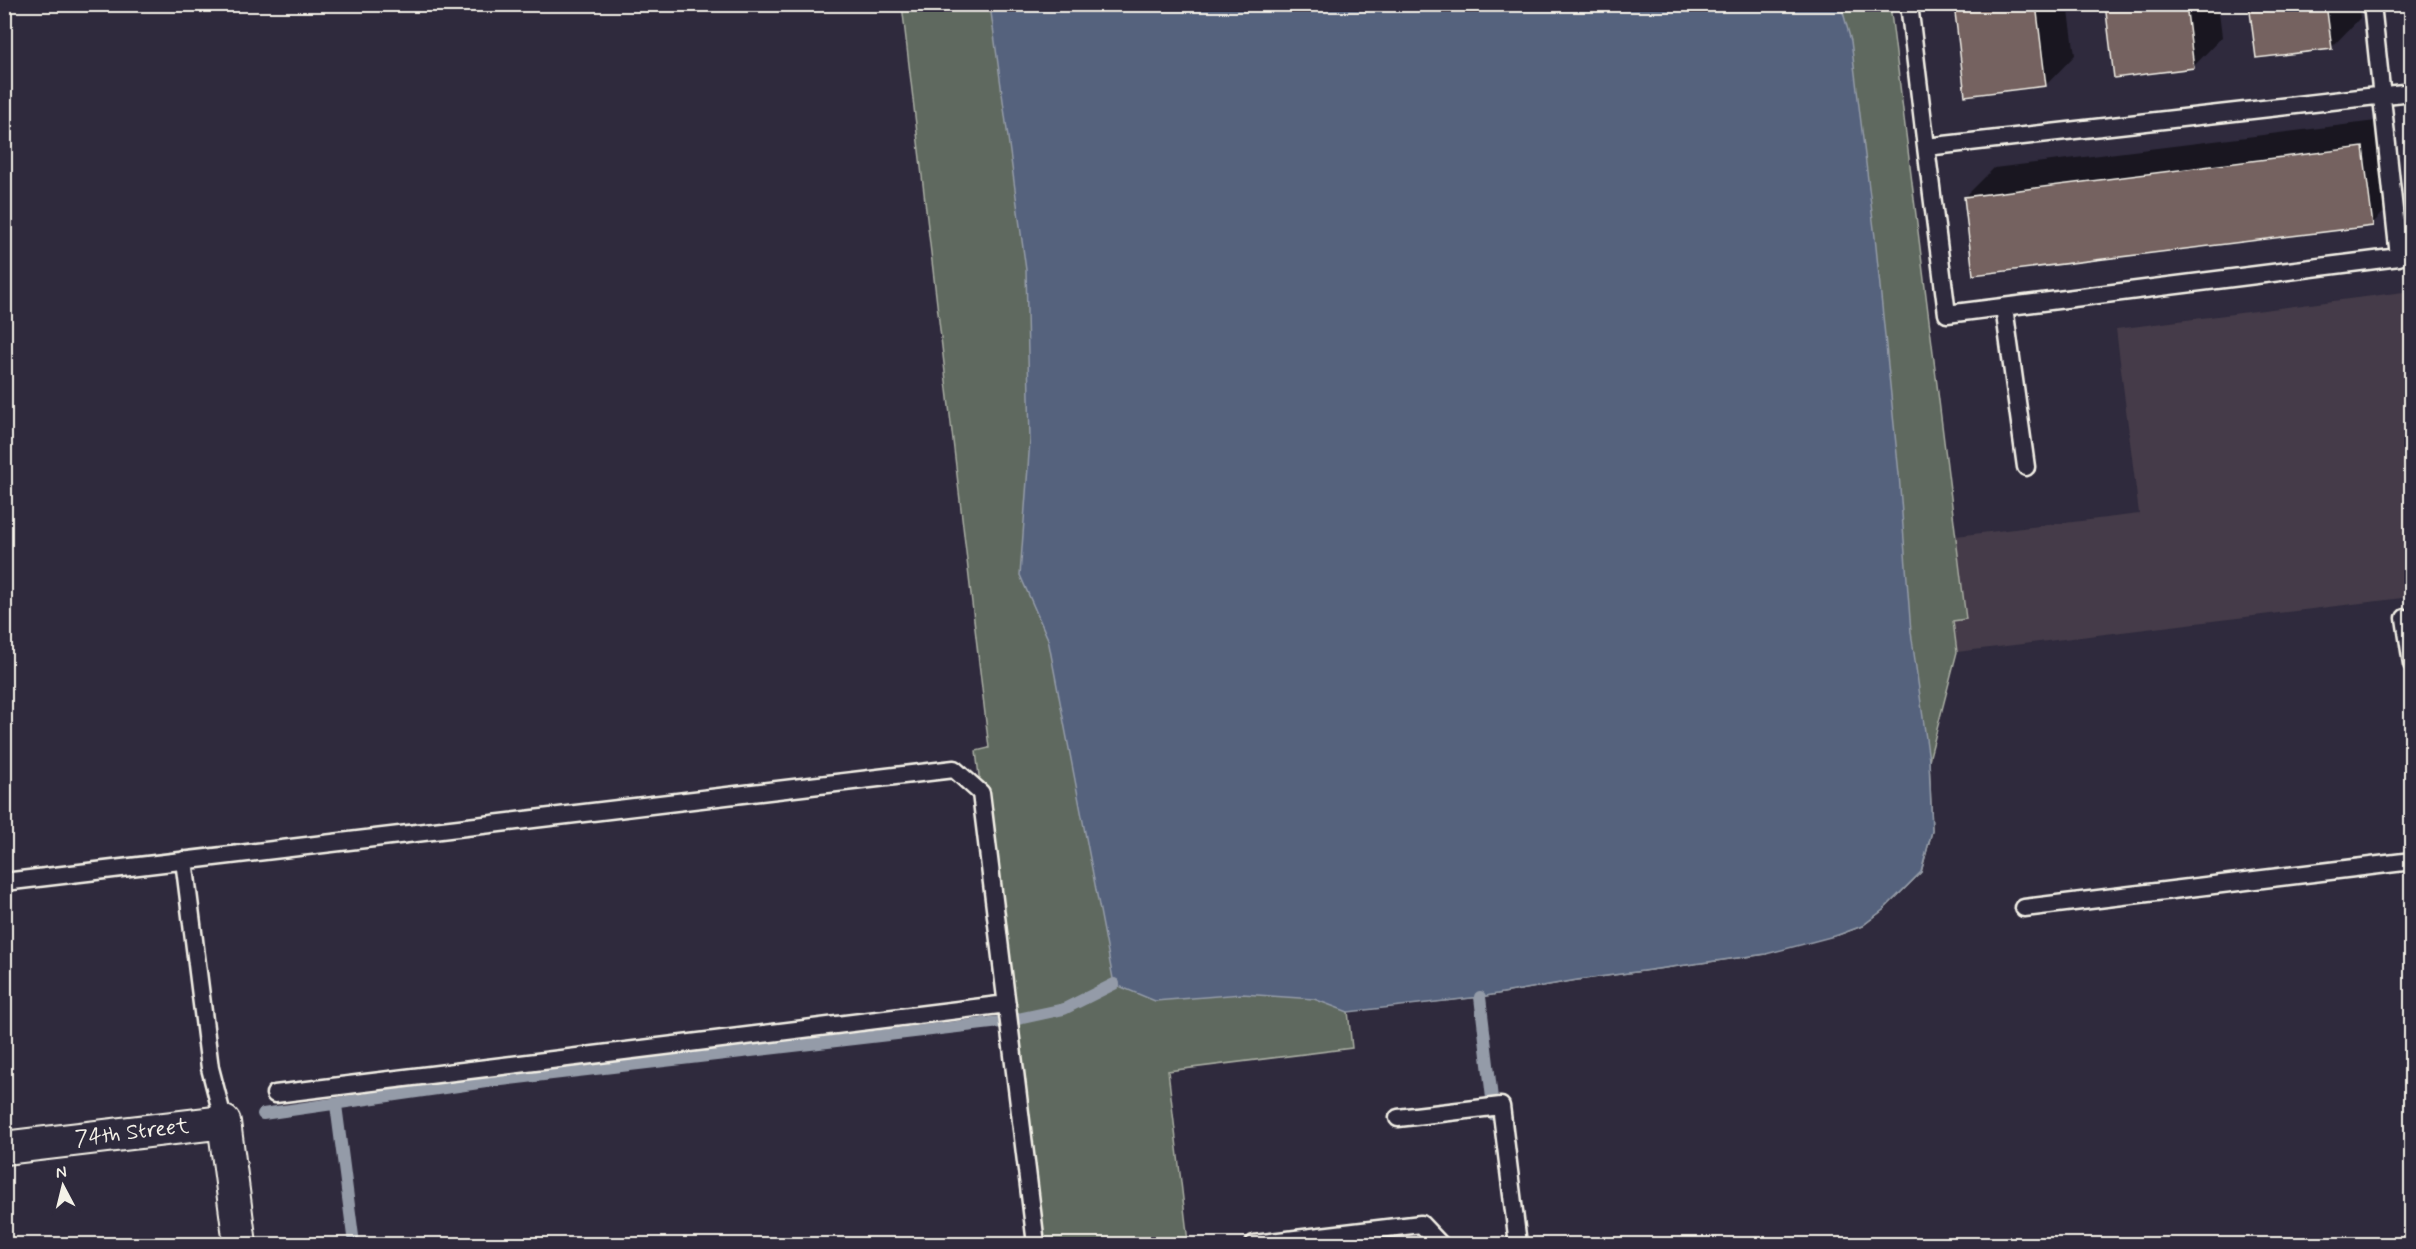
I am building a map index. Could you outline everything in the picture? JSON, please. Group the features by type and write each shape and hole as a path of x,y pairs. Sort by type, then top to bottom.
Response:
{"street":[{"name":"74th Street","path":"4,1148 224,1122"},
{"path":"224,1122 240,1245"}],"lane":[{"path":"1909,4 1947,314 2406,256 2372,4"},
{"path":"1926,147 2412,92"},
{"path":"2004,307 2026,467"},
{"path":"2405,618 2412,664"},
{"path":"4,882 954,769 981,793 1036,1245"},
{"path":"184,860 210,1068 224,1122"},
{"path":"2024,908 2412,861"},
{"path":"275,1094 1007,1004"},
{"path":"1398,1118 1501,1106 1518,1245"},
{"path":"1254,1245 1421,1224 1440,1245"}],"shaded area":[{"path":"2411,291 2411,597 1957,652 1953,621 1966,619 1956,536 2139,514 2116,329"}],"green space":[{"path":"902,5 1890,5 1966,619 1953,621 1957,652 1929,760 1932,831 1921,872 1883,910 1862,926 1838,935 1833,897 1760,907 1766,954 1577,980 1480,997 1348,1011 1352,1048 1168,1071 1188,1242 1036,1244 976,751 989,748"}],"water":[{"path":"990,5 1841,5 1851,41 1875,237 1899,474 1911,632 1929,760 1932,831 1921,872 1883,910 1862,926 1838,935 1766,954 1577,980 1480,997 1348,1012 1314,999 1242,994 1155,1001 1114,984 1048,639 1020,575 1030,440 1026,270"}],"building":[{"path":"1954,4 2036,4 2046,86 1965,96"},
{"path":"2105,4 2186,4 2194,68 2114,78"},
{"path":"2249,4 2326,4 2332,49 2256,58"},
{"path":"2363,147 2373,226 1973,275 1964,197"}],"waterway":[{"path":"263,1114 493,1081 1009,1021 1064,1009 1114,984"},
{"path":"1480,997 1494,1115"},
{"path":"336,1105 354,1244"}]}
